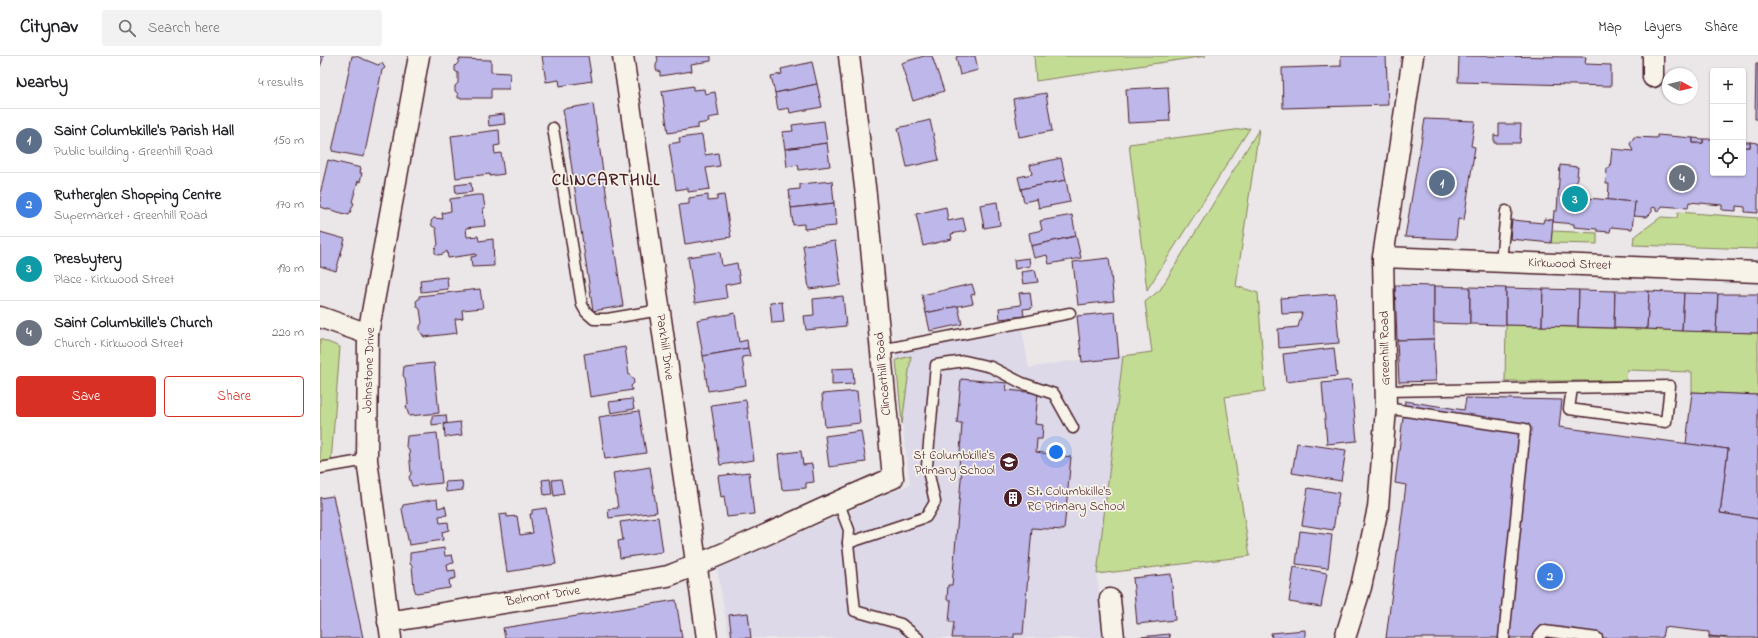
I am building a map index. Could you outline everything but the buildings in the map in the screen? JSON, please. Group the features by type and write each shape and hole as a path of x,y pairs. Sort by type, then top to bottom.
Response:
{"street":[{"name":"Johnstone Drive","path":"389,630 367,460 368,334 419,56"},
{"name":"Parkhill Drive","path":"623,56 707,638"},
{"name":"Clincarthill Road","path":"696,565 893,478 866,195 849,56"},
{"name":"Greenhill Road","path":"1345,638 1361,587 1378,508 1386,399 1383,256 1413,56"},
{"path":"1653,56 1653,77"},
{"name":"Kirkwood Street","path":"1383,256 1758,272"},
{"path":"320,317 368,334"},
{"name":"Belmont Drive","path":"389,630 668,576 696,565"},
{"path":"1110,598 1114,638"}],"lane":[{"path":"553,128 582,305 586,312 594,320 660,310"},
{"path":"1501,262 1506,211"},
{"path":"881,350 1070,313"},
{"path":"848,542 926,518 935,502 927,466 936,364 965,361 991,367 1022,383 1054,394 1073,428"},
{"path":"1386,399 1572,388 1670,386 1666,422 1569,409 1572,388"},
{"path":"1386,399 1525,429 1504,638"},
{"path":"320,468 367,460"},
{"path":"838,501 849,530 848,542 855,611 901,624 918,638"},
{"path":"1538,638 1544,631 1597,638"}],"shaded area":[{"name":"St Columbkille's Primary School","path":"1021,324 1029,368 1068,361 1123,356 1097,574 1103,638 729,638 717,569 910,484 900,408 895,350"}],"green space":[{"path":"1034,56 1206,56 1036,81"},
{"path":"1250,128 1147,290 1129,144"},
{"path":"1259,129 1236,286 1258,293 1265,391 1225,397 1250,556 1097,574 1123,356 1152,352 1145,302 1160,290"},
{"path":"1678,212 1758,218 1758,249 1633,245 1634,237 1661,217 1677,218"},
{"path":"1552,231 1597,233 1597,244 1551,243"},
{"path":"1506,325 1758,333 1758,395 1692,392 1692,372 1627,370 1626,381 1505,381"},
{"path":"320,339 340,347 331,462 320,464"},
{"path":"911,356 902,424 896,360"}],"place":[{"name":"Saint Columbkille's Church","path":"1682,178"},
{"name":"Saint Columbkille's Parish Hall","path":"1442,183"},
{"name":"Presbytery","path":"1575,199"},
{"name":"St Columbkille's Primary School","path":"1009,462"},
{"name":"St. Columbkille's RC Primary School","path":"1013,498"},
{"name":"Rutherglen Shopping Centre","path":"1550,576"}],"district":[{"name":"CLINCARTHILL","path":"606,180"}]}
